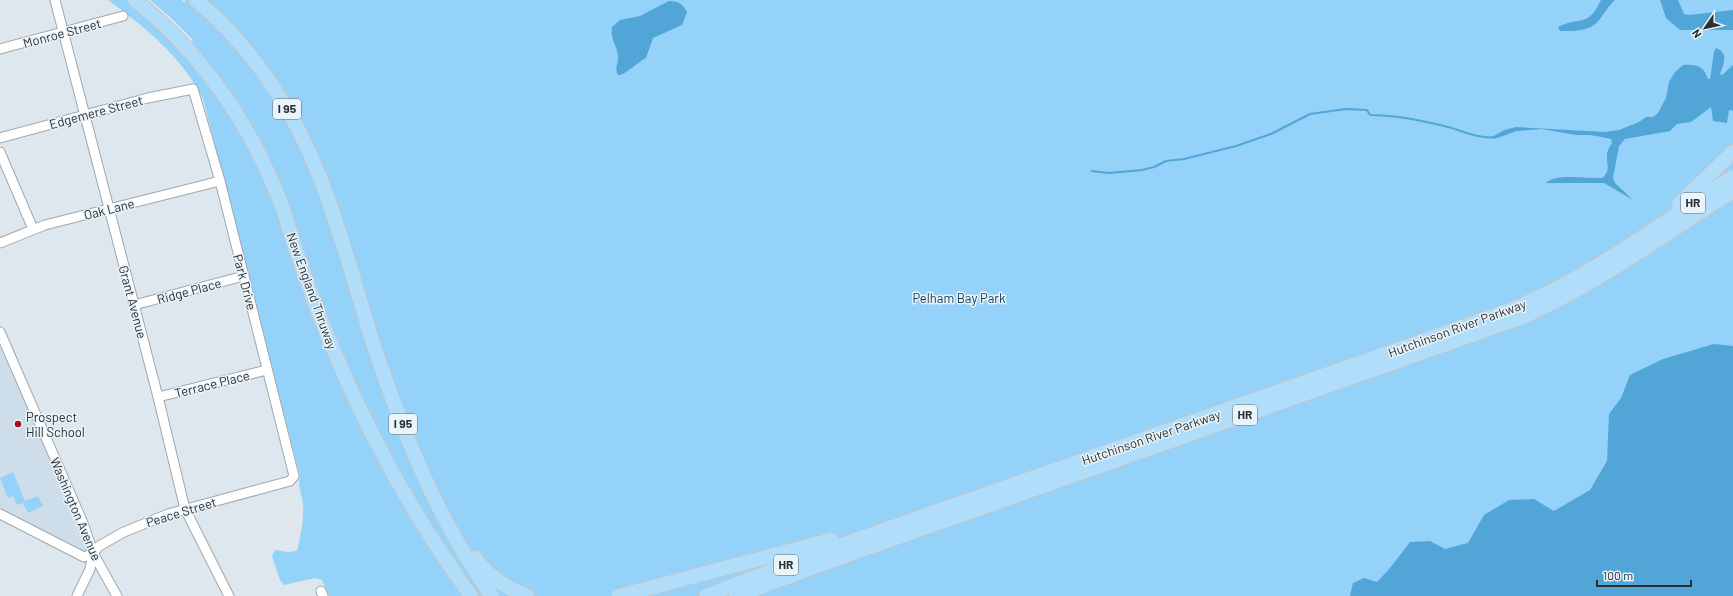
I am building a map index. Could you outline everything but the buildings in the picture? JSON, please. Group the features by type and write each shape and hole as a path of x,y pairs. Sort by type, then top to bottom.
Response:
{"highway":[{"name":"New England Thruway","path":"135,0 171,31 202,64 219,86 251,138 276,192 321,321 362,414 405,496 441,553 471,596"},
{"name":"I 95","path":"196,0 230,33 259,68 285,106 307,147 321,180 374,346 419,464 454,534 492,596"},
{"path":"1653,230 1733,152"},
{"name":"Hutchinson River Parkway","path":"706,596 867,536 1503,313 1575,279 1733,177"},
{"name":"Hutchinson River Parkway","path":"736,596 839,558 1520,318 1560,300 1600,277 1733,191"},
{"path":"454,534 491,575 506,586 527,596"},
{"path":"619,596 839,538 867,536"}],"street":[{"name":"Grant Avenue","path":"54,0 158,397 185,509 230,596"},
{"name":"Monroe Street","path":"0,49 123,16"},
{"name":"Edgemere Street","path":"0,138 84,115 193,89"},
{"name":"Park Drive","path":"193,89 220,181 294,476"},
{"path":"0,152 33,229"},
{"name":"Oak Lane","path":"0,243 33,229 109,208 220,181"},
{"name":"Ridge Place","path":"134,305 244,276"},
{"name":"Washington Avenue","path":"0,332 83,523 93,553 117,596"},
{"name":"Terrace Place","path":"158,397 267,370"},
{"name":"Peace Street","path":"93,553 99,546 154,518 290,481 294,476"},
{"path":"0,514 84,557 93,553"},
{"path":"77,596 90,569 93,553"}],"shaded area":[{"path":"1601,0 1615,0 1595,24 1581,30 1560,31 1558,27 1587,18 1596,9"},
{"path":"1660,0 1678,0 1684,14 1689,15 1733,10 1733,30 1680,30 1666,18"},
{"path":"669,1 680,4 687,12 682,25 653,38 646,58 621,75 618,75 616,70 618,56 612,35 612,27 620,20 640,16"},
{"path":"1716,48 1723,53 1724,56 1724,62 1720,74 1722,75 1733,65 1733,111 1729,110 1727,123 1713,121 1711,107 1691,122 1677,124 1670,131 1625,139 1619,146 1613,178 1615,183 1633,200 1604,183 1546,183 1550,180 1564,177 1602,178 1606,174 1608,167 1607,154 1612,143 1611,139 1541,129 1517,131 1494,139 1492,137 1504,130 1516,127 1604,132 1619,130 1639,122 1646,117 1653,117 1658,113 1666,98 1669,82 1675,72 1683,65 1699,67 1704,71 1708,79 1710,79 1714,52"},
{"name":"Prospect Hill School","path":"0,339 92,551 87,555 0,510"},
{"path":"1714,344 1733,346 1733,596 1350,596 1353,583 1364,578 1377,582 1410,542 1430,541 1445,549 1468,543 1484,515 1509,500 1534,499 1554,511 1590,490 1607,461 1609,414 1621,398 1630,375 1663,359"}],"green space":[{"name":"Pelham Bay Park","path":"108,0 126,0 161,29 196,65 192,39 150,0 182,0 185,3 185,0 1733,0 1733,479 1399,596 329,596 322,580 315,578 284,585 280,580 272,556 275,550 288,552 297,551 303,516 303,504 299,483 300,476 203,99 185,70 162,44"},
{"path":"13,472 25,501 38,496 43,506 28,513 23,503 17,505 13,496 8,498 0,478"}],"waterway":[{"path":"1092,171 1109,173 1142,170 1154,167 1166,161 1184,159 1236,146 1271,134 1310,114 1346,109 1367,110 1370,115 1407,118 1444,126 1476,136 1489,138 1495,137"}],"place":[{"name":"Prospect Hill School","path":"18,424"}]}
